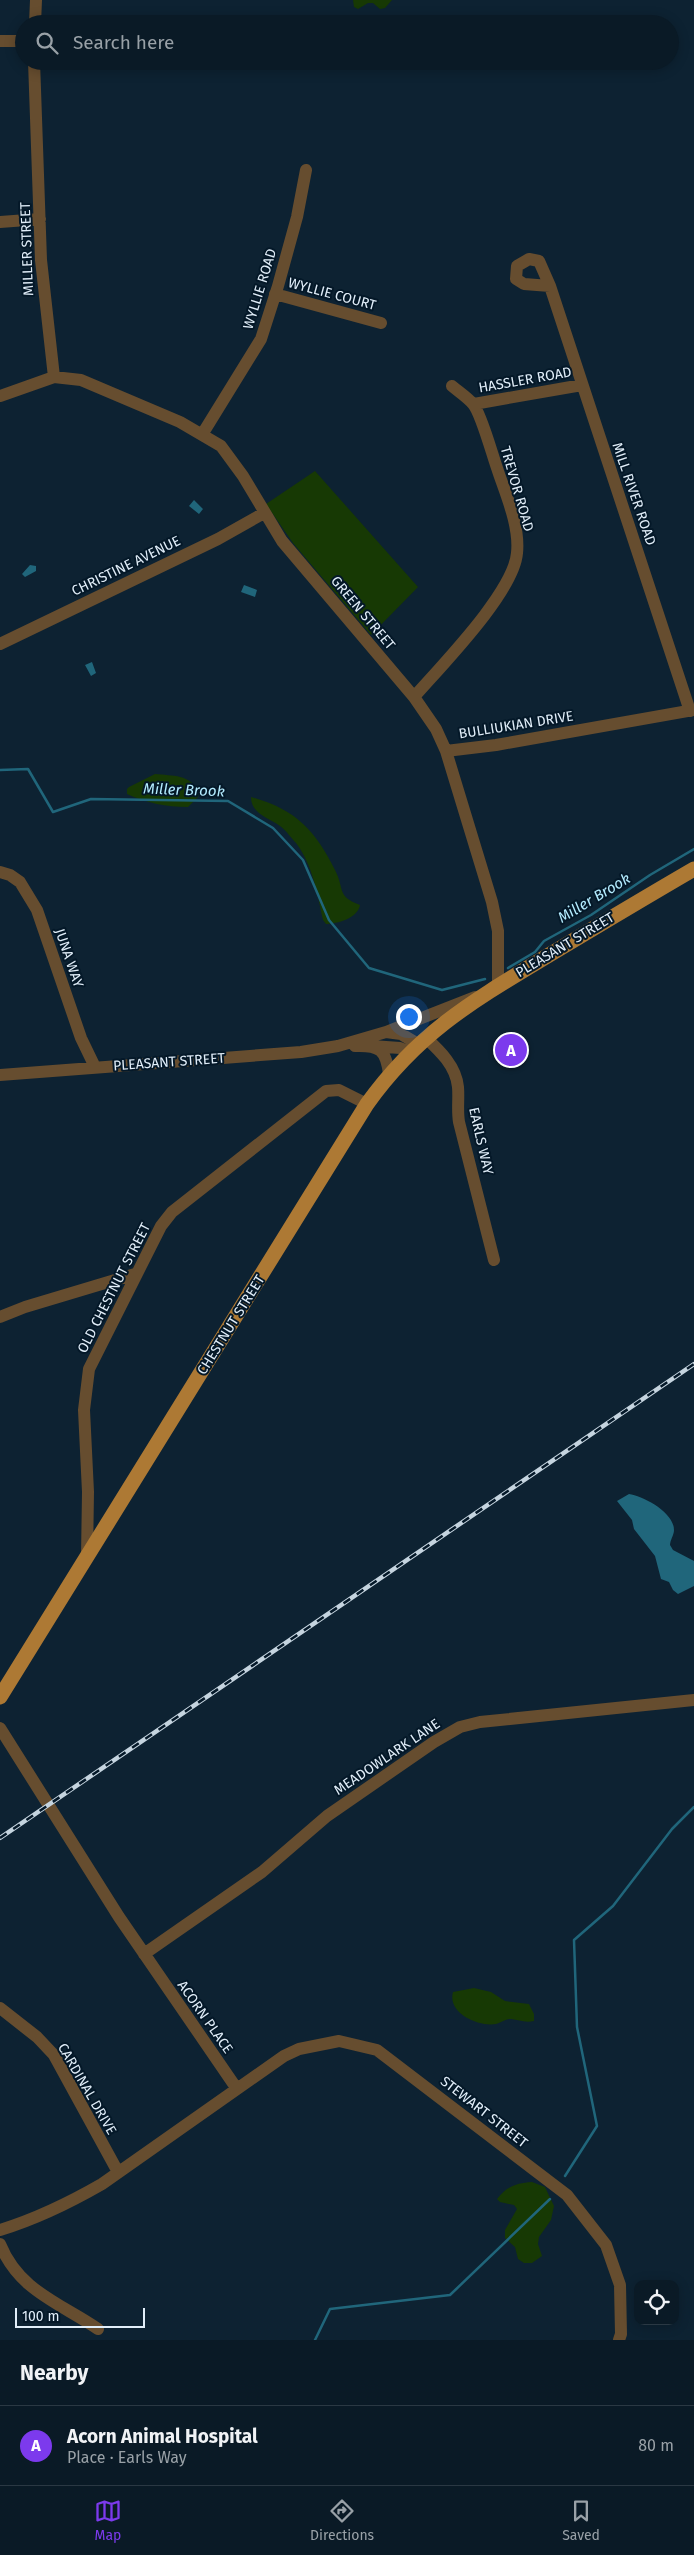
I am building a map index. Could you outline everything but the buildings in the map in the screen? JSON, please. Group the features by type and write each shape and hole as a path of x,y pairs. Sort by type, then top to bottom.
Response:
{"main road":[{"name":"PLEASANT STREET","path":"498,985 694,869"},
{"name":"CHESTNUT STREET","path":"0,1697 87,1560 367,1104 389,1074 418,1045 479,996 498,985"}],"street":[{"path":"35,15 36,0"},
{"path":"0,41 15,41"},
{"name":"MILLER STREET","path":"34,70 45,304 54,377"},
{"name":"WYLLIE ROAD","path":"203,434 261,339 297,217 306,170"},
{"path":"0,222 40,219"},
{"name":"MILL RIVER ROAD","path":"550,286 692,711"},
{"name":"WYLLIE COURT","path":"275,294 382,323"},
{"path":"0,396 54,377"},
{"name":"GREEN STREET","path":"54,377 81,380 103,388 203,434 220,446 234,463 282,541 414,697 436,729 446,751 492,902 498,931 498,985"},
{"name":"HASSLER ROAD","path":"474,404 582,385"},
{"path":"452,386 474,404"},
{"name":"TREVOR ROAD","path":"414,697 496,599 512,572 516,559 516,535 507,497 474,404"},
{"name":"CHRISTINE AVENUE","path":"0,644 201,548 264,513"},
{"name":"BULLIUKIAN DRIVE","path":"446,751 496,745 692,711"},
{"name":"JUNA WAY","path":"0,872 10,875 20,882 37,910 81,1038 95,1067"},
{"name":"PLEASANT STREET","path":"0,1075 301,1052 338,1046 386,1032 479,996"},
{"path":"386,1032 401,1034 418,1045"},
{"name":"PLEASANT STREET","path":"338,1046 418,1045"},
{"name":"EARLS WAY","path":"418,1045 448,1062 454,1074 458,1086 458,1116 494,1260"},
{"path":"369,1046 377,1048 386,1055 389,1074"},
{"name":"OLD CHESTNUT STREET","path":"87,1560 88,1492 84,1410 89,1369 135,1274 161,1226 172,1212 326,1091 339,1090 367,1104"},
{"path":"0,1317 25,1307 135,1274"},
{"name":"MEADOWLARK LANE","path":"144,1954 262,1872 342,1805 450,1732 480,1722 694,1700"},
{"name":"ACORN PLACE","path":"0,1728 144,1954 237,2089"},
{"name":"CARDINAL DRIVE","path":"0,2008 38,2037 54,2055 118,2172"},
{"name":"STEWART STREET","path":"237,2089 284,2056 318,2044 339,2041 377,2050 567,2195 606,2245 620,2286 619,2340"},
{"path":"0,2230 27,2222 75,2200 237,2089"},
{"path":"0,2244 15,2270 28,2285 45,2299 98,2329"}],"green space":[{"path":"353,0 392,0 385,8 380,9 373,3 368,3 358,9 354,7"},
{"path":"315,471 418,587 371,635 293,543 266,504"},
{"path":"155,774 186,779 199,792 198,797 188,807 180,807 149,802 127,794 129,787"},
{"path":"251,797 280,808 292,815 311,832 320,843 335,870 344,895 352,902 360,905 351,917 336,923 326,924 323,920 307,861 302,852 282,828 257,812"},
{"path":"474,1988 491,1992 505,2001 529,2004 534,2014 534,2021 525,2022 511,2019 496,2024 489,2024 473,2021 459,2012 452,2000 453,1992"},
{"path":"532,2182 545,2187 554,2206 551,2220 539,2237 538,2244 542,2256 532,2263 524,2263 518,2259 515,2247 505,2238 505,2230 517,2209 514,2205 500,2202 497,2199 513,2186"}],"water":[{"path":"194,500 203,509 199,514 189,506"},
{"path":"30,565 36,566 36,571 25,577 22,574"},
{"path":"244,585 257,590 255,597 241,592"},
{"path":"92,662 96,673 91,676 85,665"},
{"path":"629,1494 657,1506 669,1517 673,1523 674,1530 670,1545 673,1550 694,1561 694,1586 678,1594 673,1590 669,1582 661,1579 655,1556 634,1529 632,1520 617,1501"}],"waterway":[{"name":"Miller Brook","path":"0,770 28,769 53,812 91,799 228,801 273,828 303,860 329,920 369,968 442,990 485,979"},
{"name":"Miller Brook","path":"508,968 535,952 544,941 591,915 650,875 694,849"},
{"path":"565,2176 597,2126 577,2027 574,1940 613,1906 672,1829 694,1807"},
{"path":"315,2340 330,2309 450,2295 550,2199"}],"railway":[{"path":"0,1838 694,1364"}],"place":[{"name":"Acorn Animal Hospital","path":"511,1050"}]}
